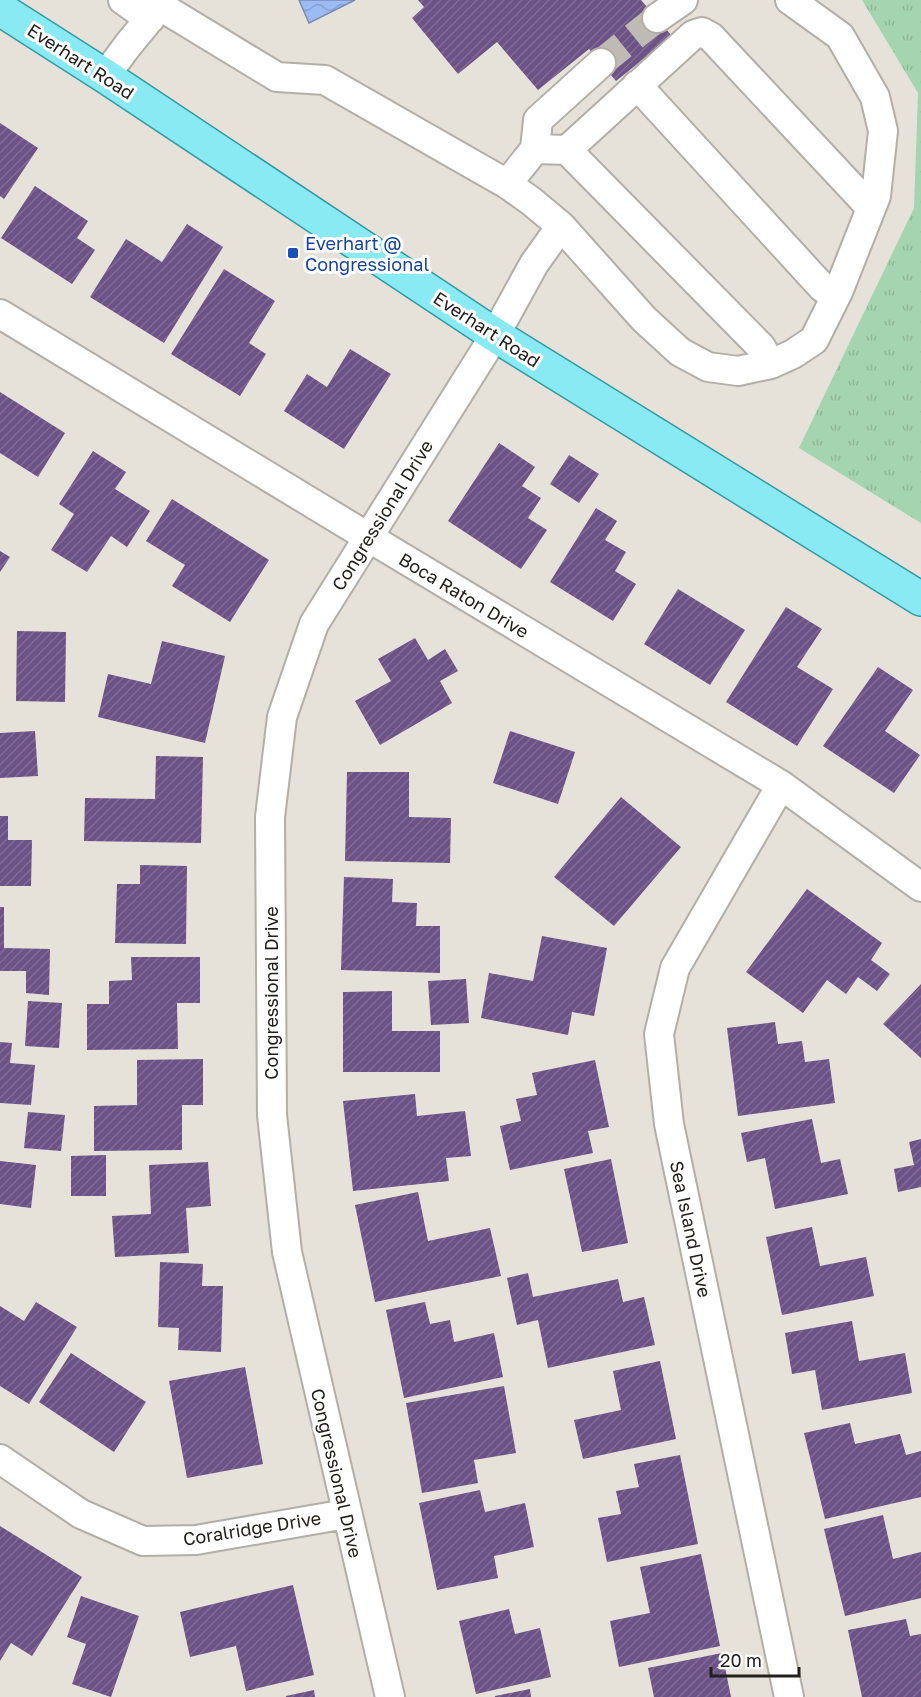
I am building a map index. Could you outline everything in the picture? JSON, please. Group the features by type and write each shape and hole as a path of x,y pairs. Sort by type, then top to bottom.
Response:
{"main road":[{"name":"Everhart Road","path":"0,9 495,335 921,599"}],"street":[{"path":"123,0 158,8 277,77 325,80 507,184 561,226 644,319 680,352 708,367 738,370 771,364 793,354 814,340 836,297 876,195 883,132 875,97 840,36 790,0"},
{"path":"657,18 683,0"},
{"path":"105,76 158,8"},
{"path":"567,150 693,35 702,32 711,37 871,208"},
{"path":"507,184 535,149 538,120 601,63"},
{"path":"637,85 822,287 836,297"},
{"path":"535,149 567,150 761,347 771,364"},
{"name":"Congressional Drive","path":"390,1697 287,1252 272,1115 270,817 282,717 314,624 495,335 534,264 561,226"},
{"name":"Boca Raton Drive","path":"0,314 781,785 921,887"},
{"name":"Sea Island Drive","path":"781,785 675,968 660,1034 669,1124 789,1697"},
{"name":"Coralridge Drive","path":"0,1459 81,1514 143,1541 196,1540 346,1514"}],"green space":[{"path":"862,0 921,0 921,523 799,448 914,208 918,93"}],"water":[{"path":"299,0 355,0 309,23"}],"building":[{"path":"418,0 641,0 672,36 616,81 589,49 538,90 497,42 458,74 412,18 424,7"},
{"path":"0,123 38,148 4,199 0,196"},
{"path":"35,186 88,221 77,238 95,250 72,284 1,238"},
{"path":"187,224 223,247 164,343 90,297 126,239 162,262"},
{"path":"224,269 275,301 249,343 266,354 240,396 171,354"},
{"path":"350,349 391,374 344,449 284,411 307,374 327,387"},
{"path":"0,392 65,433 38,477 0,453"},
{"path":"499,443 535,467 522,486 541,498 528,518 547,530 521,569 448,521"},
{"path":"93,451 126,472 115,489 150,511 127,547 111,536 87,572 51,550 74,514 59,504"},
{"path":"569,455 599,474 579,503 550,484"},
{"path":"172,499 269,560 230,622 172,586 185,565 146,541"},
{"path":"596,508 617,521 605,540 626,552 615,571 636,584 613,621 550,582"},
{"path":"0,551 10,557 0,572"},
{"path":"678,589 745,630 710,685 644,644"},
{"path":"786,607 822,629 797,667 833,689 797,746 726,702"},
{"path":"17,631 66,632 65,702 16,701"},
{"path":"415,638 428,660 445,649 458,671 440,681 452,703 380,745 355,701 391,681 378,659"},
{"path":"162,641 225,656 205,743 98,717 108,674 151,684"},
{"path":"878,667 913,690 885,731 920,755 894,793 823,746"},
{"path":"35,731 38,776 0,778 0,733"},
{"path":"510,731 575,752 558,804 493,783"},
{"path":"156,756 203,757 201,843 84,841 85,798 155,799"},
{"path":"347,772 409,772 409,817 451,818 450,863 345,861"},
{"path":"621,797 681,847 614,926 554,877"},
{"path":"0,816 8,816 8,840 32,840 31,886 0,886"},
{"path":"140,865 187,866 186,944 115,943 117,884 140,884"},
{"path":"344,877 393,879 392,902 417,903 416,926 440,926 440,973 341,970"},
{"path":"807,889 882,943 871,960 890,974 877,991 858,977 846,994 827,980 803,1013 746,972"},
{"path":"0,907 4,907 4,948 50,949 49,995 26,993 26,971 0,971"},
{"path":"542,936 607,948 594,1016 572,1012 568,1035 481,1018 489,973 533,981"},
{"path":"131,957 200,957 200,1003 177,1003 178,1049 87,1050 87,1004 109,1004 109,981 132,980"},
{"path":"466,979 469,1023 431,1025 428,981"},
{"path":"921,984 921,1058 883,1024"},
{"path":"392,991 392,1031 440,1031 440,1072 343,1072 343,992"},
{"path":"28,1001 62,1003 59,1048 25,1046"},
{"path":"775,1022 778,1044 802,1041 805,1062 829,1059 835,1103 738,1116 727,1028"},
{"path":"0,1042 12,1043 10,1063 35,1065 31,1105 0,1103"},
{"path":"203,1059 203,1105 182,1105 182,1150 94,1151 94,1106 137,1105 137,1060"},
{"path":"595,1060 609,1127 588,1131 593,1153 510,1170 500,1126 521,1121 516,1099 537,1095 532,1073"},
{"path":"415,1094 417,1116 465,1111 471,1156 446,1158 449,1181 353,1191 343,1101"},
{"path":"28,1112 65,1115 61,1151 24,1148"},
{"path":"812,1119 821,1163 840,1159 848,1194 775,1209 765,1158 747,1162 741,1133"},
{"path":"921,1139 921,1187 898,1192 894,1169 914,1165 909,1142"},
{"path":"106,1155 106,1196 71,1196 71,1156"},
{"path":"611,1159 628,1243 582,1252 564,1169"},
{"path":"0,1161 36,1165 31,1208 0,1204"},
{"path":"208,1162 211,1206 186,1208 189,1253 115,1257 112,1216 151,1214 149,1165"},
{"path":"418,1192 428,1241 490,1228 501,1276 375,1302 355,1205"},
{"path":"812,1227 820,1266 866,1257 874,1296 782,1315 766,1237"},
{"path":"160,1262 203,1264 202,1286 223,1286 221,1352 178,1350 179,1328 158,1327"},
{"path":"528,1273 533,1297 618,1279 623,1302 644,1297 655,1345 548,1368 538,1320 517,1325 507,1278"},
{"path":"36,1302 77,1327 29,1404 0,1386 0,1306 24,1321"},
{"path":"425,1302 430,1324 450,1320 454,1342 494,1333 503,1377 404,1398 386,1310"},
{"path":"852,1321 859,1361 905,1353 912,1393 822,1410 815,1370 792,1374 785,1333"},
{"path":"71,1353 146,1402 114,1452 39,1402"},
{"path":"660,1361 676,1439 583,1459 574,1420 621,1410 613,1371"},
{"path":"245,1367 263,1464 187,1478 169,1381"},
{"path":"504,1386 516,1453 474,1460 478,1483 422,1493 406,1403"},
{"path":"850,1423 855,1444 900,1434 906,1455 921,1451 921,1497 825,1519 804,1433"},
{"path":"680,1455 698,1544 607,1562 598,1518 621,1514 616,1491 639,1487 634,1464"},
{"path":"480,1490 485,1512 525,1503 534,1547 494,1556 498,1578 437,1590 419,1503"},
{"path":"883,1515 893,1559 921,1552 921,1598 845,1616 824,1529"},
{"path":"0,1526 82,1577 32,1656 11,1643 0,1661"},
{"path":"701,1554 720,1646 619,1667 610,1621 650,1613 640,1567"},
{"path":"293,1585 314,1675 246,1691 236,1646 190,1657 180,1612"},
{"path":"81,1596 139,1616 111,1697 72,1684 86,1644 67,1637"},
{"path":"509,1609 515,1634 540,1628 551,1677 476,1694 459,1621"},
{"path":"906,1619 910,1636 921,1634 921,1697 862,1697 848,1630"},
{"path":"722,1653 731,1697 654,1697 648,1668"},
{"path":"530,1689 531,1697 495,1697 495,1696"},
{"path":"314,1690 315,1697 286,1697 286,1696"}],"tunnel":[{"path":"601,63 657,18"}],"place":[{"name":"Everhart @ Congressional","path":"293,253"}]}
